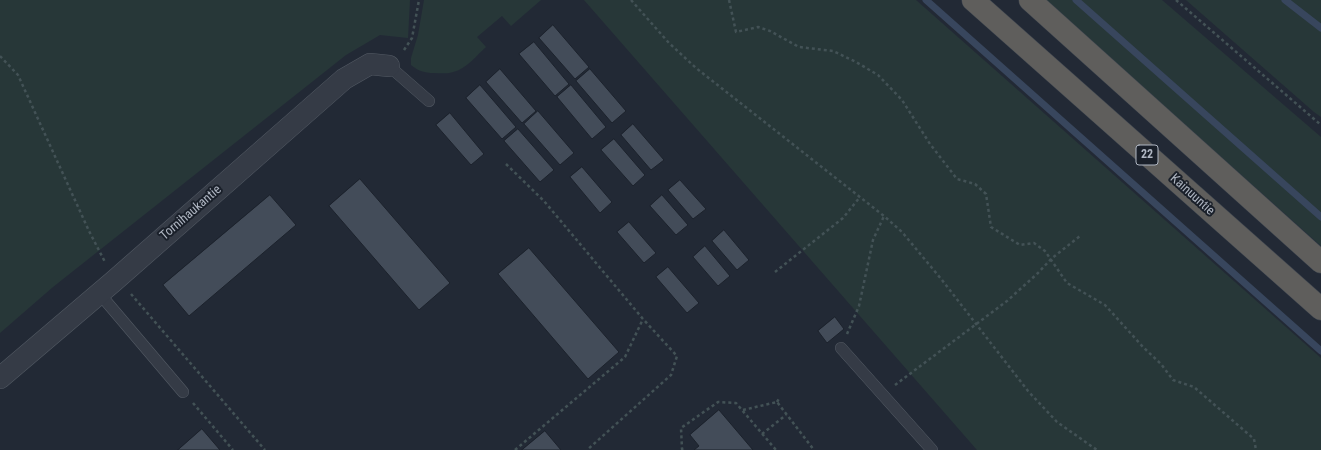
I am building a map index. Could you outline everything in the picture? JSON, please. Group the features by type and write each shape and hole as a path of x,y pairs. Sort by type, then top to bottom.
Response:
{"highway":[{"name":"Kainuuntie","path":"973,0 1321,310"},
{"path":"1030,0 1321,262"}],"street":[{"name":"Tornihaukantie","path":"0,378 107,287 344,79 370,64 389,66"}],"lane":[{"path":"389,66 429,100"},
{"path":"107,287 183,392"},
{"path":"841,348 932,450"}],"path":[{"path":"389,66 401,54 412,38 419,0"},
{"path":"632,0 669,44 696,68 884,216 902,232 1028,391 1057,422 1097,450"},
{"path":"729,0 736,32 758,27 770,31 799,47 833,51 878,75 902,100 930,144 957,179 975,184 986,194 991,227 1020,245 1034,243 1045,251 1067,283 1105,305 1143,347 1161,364 1173,380 1194,387 1254,439 1256,450"},
{"path":"1176,0 1321,125"},
{"path":"0,56 18,75 89,231 107,287 127,289 265,450"},
{"path":"506,164 544,201 643,319 677,356 671,375 587,450"},
{"path":"775,272 843,218 860,197"},
{"path":"841,348 859,306 873,240 884,216"},
{"path":"882,394 1006,301 1038,273 1051,259 1080,236"},
{"path":"515,450 625,357 643,319"},
{"path":"183,392 233,450"},
{"path":"743,410 777,402 780,397"},
{"path":"683,450 682,428 718,402 736,403 776,450"},
{"path":"777,402 814,450"},
{"path":"762,434 786,415"}],"shaded area":[{"path":"0,0 410,0 408,38 380,35 346,55 53,287 0,333"},
{"path":"424,0 541,0 511,26 502,16 477,37 486,47 462,68 451,73 431,73 416,69 411,65 411,58 418,35"},
{"path":"584,0 916,0 1321,358 1321,450 977,450"},
{"path":"1045,0 1162,0 1321,137 1321,246"},
{"path":"1186,0 1321,0 1321,117 1314,112"}],"building":[{"path":"553,25 589,67 575,79 539,38"},
{"path":"534,42 569,84 555,96 519,54"},
{"path":"500,69 536,111 522,123 486,82"},
{"path":"590,69 626,111 612,123 576,81"},
{"path":"480,85 516,127 502,139 466,98"},
{"path":"571,85 606,127 592,139 557,97"},
{"path":"538,111 574,153 560,165 524,124"},
{"path":"450,113 484,154 471,165 436,125"},
{"path":"633,124 664,160 651,170 621,135"},
{"path":"518,129 554,170 540,182 504,141"},
{"path":"614,139 645,175 633,186 601,150"},
{"path":"582,167 612,202 600,213 570,177"},
{"path":"360,179 450,283 419,310 329,206"},
{"path":"680,180 706,209 693,219 668,190"},
{"path":"270,195 296,225 189,316 163,285"},
{"path":"662,195 688,225 676,235 650,206"},
{"path":"629,222 656,253 644,263 617,232"},
{"path":"724,230 749,260 737,270 712,241"},
{"path":"705,246 730,276 718,286 693,257"},
{"path":"529,248 619,352 588,379 498,274"},
{"path":"668,267 699,303 687,313 656,277"},
{"path":"835,317 844,329 827,343 818,331"},
{"path":"719,410 753,450 694,450 699,446 690,435"},
{"path":"202,429 220,450 178,450"},
{"path":"545,431 561,450 522,450"}],"waterway":[{"path":"926,0 1321,351"},
{"path":"1076,0 1321,217"},
{"path":"1285,0 1321,28"}]}
